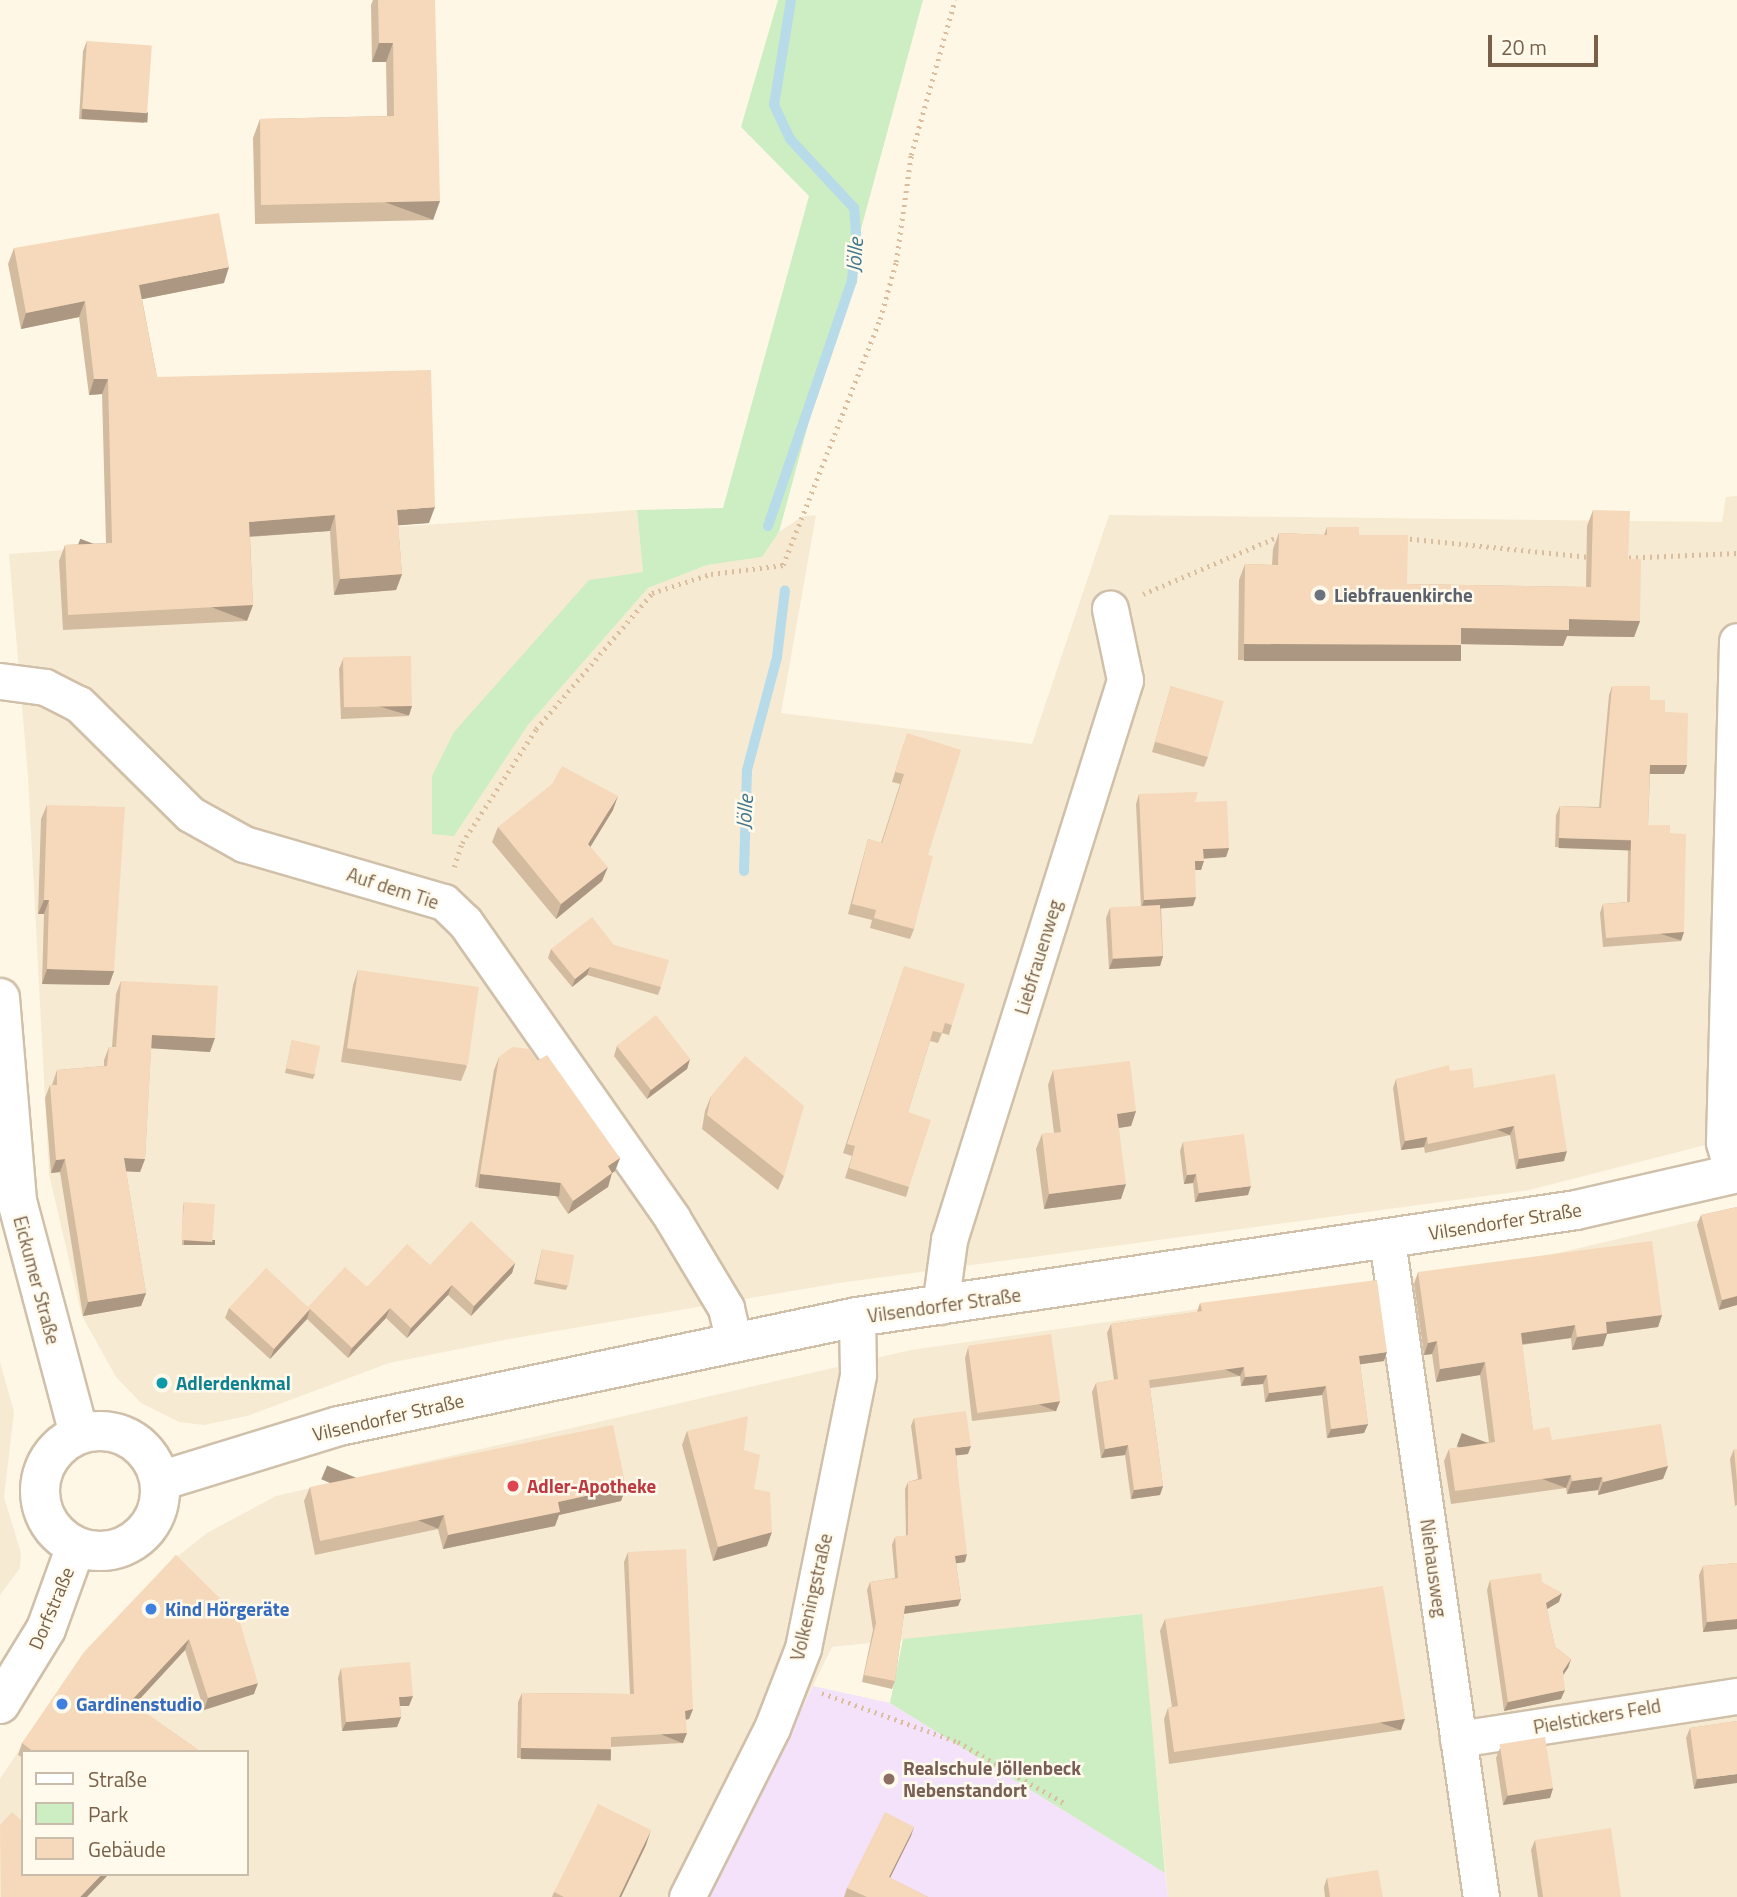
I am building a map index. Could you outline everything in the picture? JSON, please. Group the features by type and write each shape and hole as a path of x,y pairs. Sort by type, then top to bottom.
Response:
{"main road":[{"name":"Eickumer Straße","path":"0,998 7,1178 79,1434"},
{"name":"Vilsendorfer Straße","path":"160,1480 339,1426 857,1317 1576,1210 1735,1174"},
{"path":"102,1430 129,1438 149,1454 160,1480 158,1509 136,1539 101,1551 76,1546 52,1527 40,1490 55,1450 79,1434 102,1430"},
{"name":"Dorfstraße","path":"0,1704 46,1629 76,1546"}],"street":[{"name":"Liebfrauenweg","path":"940,1306 949,1240 1125,680 1110,609"},
{"path":"1735,1174 1724,1142 1737,641"},
{"name":"Auf dem Tie","path":"0,681 45,687 79,704 190,814 244,844 444,902 465,922 672,1218 726,1308 734,1342"},
{"name":"Niehausweg","path":"1388,1240 1481,1897"},
{"name":"Volkeningstraße","path":"687,1897 790,1683 803,1648 858,1374 857,1317"},
{"name":"Pielstickers Feld","path":"1458,1740 1737,1696"}],"path":[{"path":"444,902 461,843 536,729 652,593 711,574 783,565 880,318 896,262 911,155 955,0"},
{"path":"1110,609 1272,535 1286,535"},
{"path":"1397,538 1603,558"},
{"path":"1616,558 1737,553"},
{"path":"790,1683 958,1742 1066,1804"}],"shaded area":[{"path":"1737,496 1737,1137 1529,1190 839,1283 509,1339 389,1363 247,1416 204,1425 179,1422 141,1403 116,1377 82,1316 49,1174 28,776 9,554 637,510 643,572 589,580 454,836 528,725 648,588 707,565 762,557 779,532 803,516 816,515 781,713 1032,744 1109,515 1722,522 1726,497"},
{"path":"1737,1211 1737,1897 1168,1897 1141,1614 832,1647 708,1897 0,1897 0,1779 81,1657 169,1563 207,1533 276,1496 911,1350 1507,1265"},
{"path":"0,1362 14,1412 4,1497 21,1553 20,1568 0,1595"},
{"name":"Realschule Jöllenbeck Nebenstandort","path":"813,1686 890,1703 1165,1873 1168,1897 708,1897"}],"green space":[{"path":"778,0 923,0 779,532 762,557 707,565 648,588 528,725 454,836 432,834 432,776 454,732 589,580 643,572 637,510 723,508 809,196 741,127"},
{"path":"1142,1614 1165,1873 890,1703 903,1639"}],"building":[{"path":"378,0 435,0 440,201 261,205 260,119 394,116 393,43 379,43"},
{"path":"87,41 152,46 147,113 82,109"},
{"path":"219,213 229,267 139,285 157,377 431,370 435,507 397,510 402,574 340,579 335,515 249,522 253,605 68,615 65,545 112,543 108,379 94,379 85,301 26,313 14,248"},
{"path":"1593,510 1630,511 1628,559 1641,559 1640,621 1569,619 1569,630 1461,628 1461,645 1244,644 1245,564 1278,565 1279,533 1327,535 1327,527 1359,527 1359,535 1408,535 1407,584 1591,587"},
{"path":"411,656 412,706 344,707 343,657"},
{"path":"1171,686 1224,701 1208,757 1155,742"},
{"path":"1612,686 1650,686 1650,700 1665,700 1665,712 1688,713 1687,765 1650,765 1648,825 1670,825 1670,833 1686,834 1684,932 1606,938 1603,904 1630,902 1631,840 1559,838 1560,806 1601,808"},
{"path":"907,733 961,750 928,855 933,856 914,929 874,918 876,910 852,904 868,839 882,843 904,774 895,772"},
{"path":"562,766 618,796 588,844 608,867 561,904 498,827 552,784"},
{"path":"1198,792 1195,802 1227,801 1229,848 1203,849 1204,861 1195,861 1196,897 1144,900 1139,794"},
{"path":"47,805 125,807 114,971 47,969 49,900 44,900"},
{"path":"1160,905 1163,956 1113,959 1110,908"},
{"path":"592,917 614,945 669,960 661,987 590,967 575,979 551,949"},
{"path":"904,966 965,984 952,1025 945,1023 942,1033 933,1031 908,1112 931,1120 909,1187 849,1168 855,1146 847,1144"},
{"path":"358,970 479,987 468,1065 347,1048"},
{"path":"121,981 218,986 215,1038 152,1035 145,1159 124,1158 146,1293 88,1302 65,1159 56,1160 50,1085 57,1085 57,1070 107,1066 109,1047 116,1047"},
{"path":"656,1015 690,1059 651,1090 617,1046"},
{"path":"292,1040 320,1046 314,1074 286,1068"},
{"path":"512,1047 529,1049 537,1061 547,1055 620,1158 608,1166 612,1173 573,1201 561,1183 480,1174 499,1057"},
{"path":"745,1056 804,1106 784,1176 707,1115 711,1096"},
{"path":"1130,1061 1136,1111 1117,1114 1126,1184 1049,1194 1042,1134 1061,1132 1053,1070"},
{"path":"1449,1065 1450,1071 1472,1068 1474,1088 1555,1074 1567,1151 1519,1159 1514,1126 1428,1144 1427,1137 1405,1141 1396,1079"},
{"path":"1244,1134 1251,1186 1199,1193 1196,1174 1187,1175 1183,1142"},
{"path":"184,1202 215,1204 212,1242 181,1240"},
{"path":"1737,1207 1737,1296 1722,1300 1701,1215"},
{"path":"471,1221 515,1263 474,1306 452,1285 411,1328 390,1308 352,1348 310,1309 274,1349 229,1308 266,1268 308,1307 345,1267 367,1287 407,1244 430,1265"},
{"path":"1652,1241 1662,1315 1606,1322 1607,1333 1577,1337 1575,1325 1521,1333 1533,1430 1549,1427 1552,1440 1661,1424 1668,1466 1603,1482 1602,1477 1572,1481 1571,1475 1455,1491 1449,1449 1495,1442 1485,1362 1440,1369 1437,1341 1428,1343 1418,1272"},
{"path":"542,1249 574,1255 568,1286 536,1279"},
{"path":"1377,1280 1387,1352 1359,1356 1368,1424 1331,1429 1326,1386 1269,1393 1267,1375 1245,1377 1244,1367 1149,1380 1163,1486 1134,1490 1128,1445 1105,1449 1096,1383 1118,1379 1111,1324 1202,1311 1200,1303"},
{"path":"1051,1334 1060,1401 977,1413 968,1346"},
{"path":"966,1411 971,1446 955,1448 967,1554 955,1556 961,1599 905,1606 895,1681 864,1675 876,1623 870,1582 898,1578 895,1537 908,1535 908,1482 922,1479 914,1418"},
{"path":"748,1416 744,1450 760,1455 754,1489 770,1492 772,1532 718,1547 687,1431"},
{"path":"613,1425 626,1487 558,1502 560,1512 448,1535 444,1515 320,1541 310,1487"},
{"path":"1734,1449 1737,1449 1737,1482"},
{"path":"686,1549 693,1709 685,1711 687,1733 611,1737 611,1749 521,1748 522,1693 634,1694 628,1552"},
{"path":"176,1555 238,1616 258,1683 208,1698 189,1639 130,1702 198,1750 31,1750 22,1743 84,1652"},
{"path":"1737,1563 1737,1619 1707,1622 1703,1566"},
{"path":"1541,1573 1542,1582 1562,1593 1546,1603 1555,1647 1571,1659 1563,1671 1565,1690 1508,1702 1490,1580"},
{"path":"1383,1586 1405,1719 1174,1752 1168,1708 1178,1706 1165,1619"},
{"path":"410,1662 413,1696 399,1697 401,1717 346,1722 341,1668"},
{"path":"1737,1721 1737,1774 1697,1779 1690,1728"},
{"path":"1545,1737 1553,1788 1508,1796 1500,1744"},
{"path":"598,1804 651,1830 619,1897 564,1897 554,1892"},
{"path":"12,1812 21,1820 21,1876 100,1876 80,1897 1,1897 0,1825"},
{"path":"885,1812 914,1827 889,1877 928,1897 867,1897 847,1888"},
{"path":"1611,1828 1621,1897 1543,1897 1535,1840"},
{"path":"1378,1870 1383,1897 1330,1897 1327,1878"}],"waterway":[{"name":"Jölle","path":"768,526 852,281 856,234 854,208 790,139 774,105 791,0"},
{"name":"Jölle","path":"744,871 747,770 777,657 785,590"}],"place":[{"name":"Liebfrauenkirche","path":"1320,595"},
{"name":"Adlerdenkmal","path":"162,1383"},
{"name":"Adler-Apotheke","path":"513,1486"},
{"name":"Kind Hörgeräte","path":"151,1609"},
{"name":"Gardinenstudio","path":"62,1704"},
{"name":"Realschule Jöllenbeck Nebenstandort","path":"889,1779"}]}
